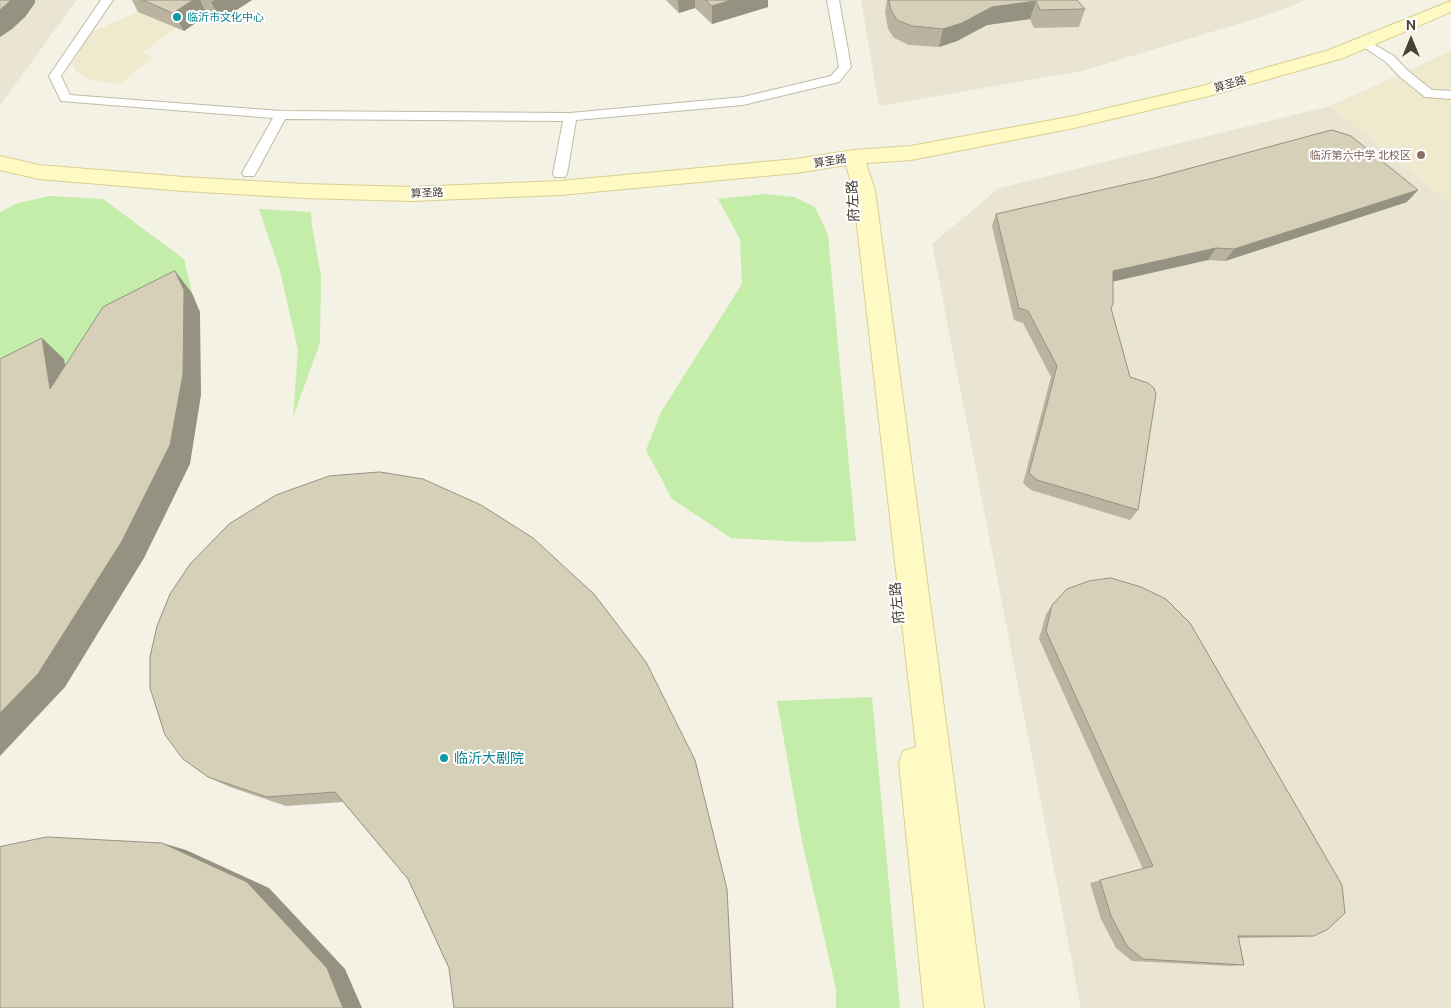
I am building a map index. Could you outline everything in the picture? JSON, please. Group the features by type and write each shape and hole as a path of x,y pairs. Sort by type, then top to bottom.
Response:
{"main road":[{"name":"算圣路","path":"0,161 49,158 249,173 415,180 560,174 797,154 854,157 911,140 1063,110 1189,81 1320,43 1426,0"},
{"name":"算圣路","path":"0,161 39,172 184,184 304,191 411,194 560,188 796,166 854,157 911,153 1074,122 1202,92 1336,54 1451,6"},
{"name":"府左路","path":"854,157 850,192 943,1008"},
{"name":"府左路","path":"854,157 864,190 965,1008"}],"lane":[{"path":"108,1 55,76 65,98 281,115 570,117 744,101 835,80 845,67 834,5 822,0"},
{"path":"1363,42 1390,59 1429,94 1451,95"},
{"path":"249,173 281,115"},
{"path":"560,174 570,117"}],"shaded area":[{"path":"0,0 77,0 0,105"},
{"path":"861,0 1307,0 1261,17 1082,71 879,106"},
{"path":"138,12 176,28 142,53 153,57 120,84 86,78 77,72 72,64 91,32"},
{"name":"临沂第六中学 北校区","path":"1451,51 1451,204 1330,106"},
{"path":"1330,106 1451,204 1451,1008 1081,1008 932,244 999,188"}],"green space":[{"path":"765,194 794,197 815,207 828,235 856,541 803,542 731,538 672,499 646,450 661,412 742,284 740,239 718,199"},
{"path":"50,196 103,199 184,259 192,293 122,329 73,410 0,392 0,212 18,203"},
{"path":"259,209 311,212 321,275 320,343 293,417 298,350 280,271"},
{"path":"872,697 900,1008 836,1008 836,989 802,841 777,701"}],"building":[{"path":"0,0 11,0 0,10"},
{"path":"143,0 193,0 173,13"},
{"path":"706,0 731,0 712,6"},
{"path":"889,0 1077,0 1085,9 1040,10 1036,1 992,7 962,23 943,29 912,26 897,20 891,10"},
{"path":"1332,130 1351,136 1418,190 1234,249 1216,248 1113,271 1113,304 1111,308 1130,377 1148,383 1154,388 1156,394 1138,510 1037,480 1029,473 1057,366 1028,311 1019,308 996,214 1154,178"},
{"path":"175,271 184,290 183,374 170,445 122,541 38,674 0,713 0,359 42,338 50,389 103,307"},
{"name":"临沂大剧院","path":"380,472 423,479 481,505 533,538 594,594 646,662 695,760 727,889 733,1008 454,1008 449,968 408,879 335,792 267,797 208,777 183,759 165,735 150,688 150,657 157,626 170,594 190,564 229,524 276,495 329,476"},
{"path":"1111,578 1141,587 1166,599 1190,623 1342,885 1345,913 1328,929 1314,936 1238,936 1244,965 1143,959 1127,946 1111,916 1100,880 1153,866 1046,631 1052,605 1067,589 1089,581"},
{"path":"47,837 162,843 247,882 327,968 343,1008 0,1008 0,847"}],"place":[{"name":"临沂市文化中心","path":"177,17"},
{"name":"临沂第六中学 北校区","path":"1421,155"},
{"name":"临沂大剧院","path":"444,758"}]}
